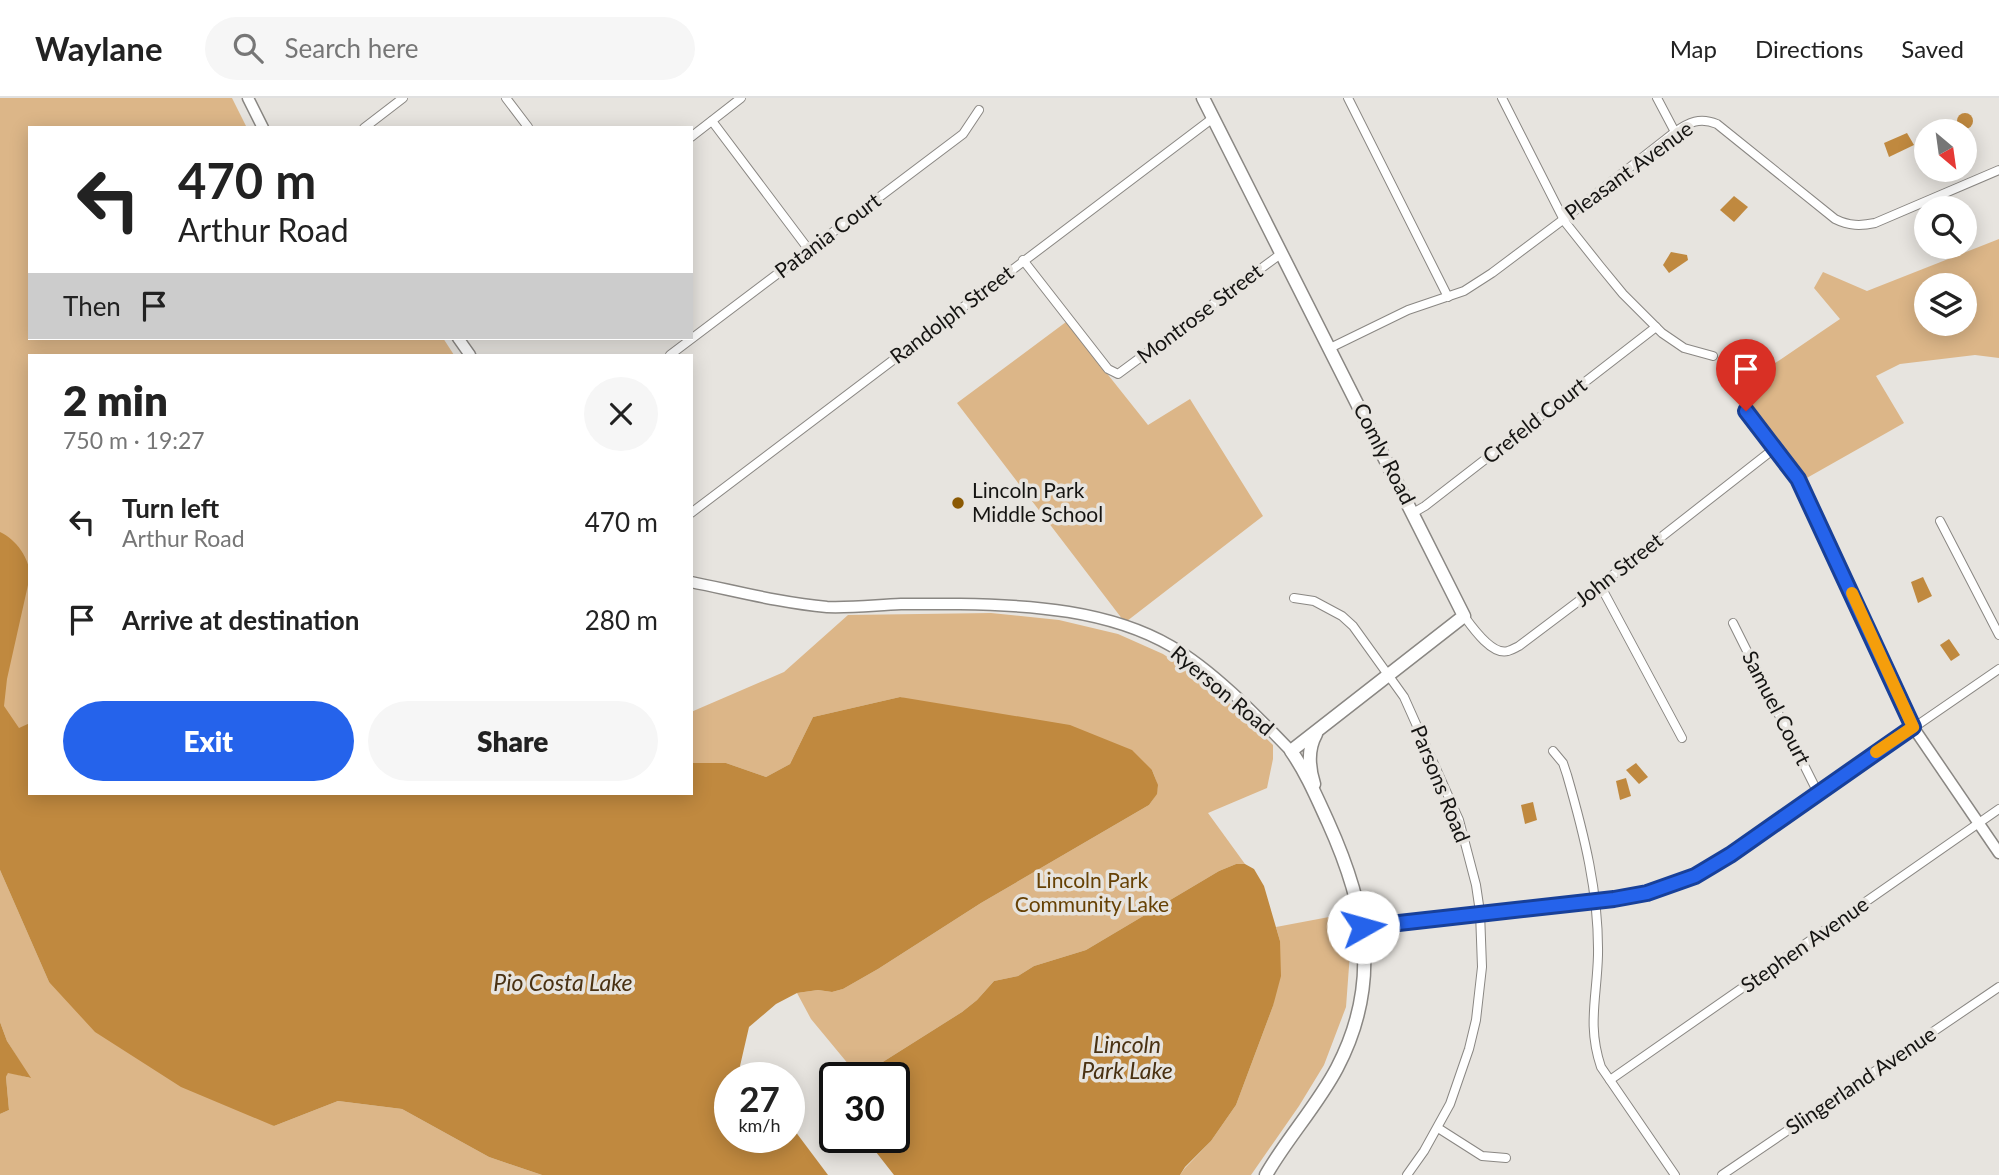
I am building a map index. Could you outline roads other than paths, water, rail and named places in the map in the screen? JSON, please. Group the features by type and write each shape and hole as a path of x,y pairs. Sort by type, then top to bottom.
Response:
{"main road":[{"name":"Comly Road","path":"1203,98 1464,616"},
{"path":"1291,751 1464,616"},
{"path":"1319,730 1311,746 1310,761 1312,779 1326,818"},
{"name":"Ryerson Road","path":"1266,1175 1327,1087 1348,1044 1362,993 1364,970 1363,927 1351,877 1326,818 1291,751"}],"street":[{"path":"247,98 261,126"},
{"path":"367,126 403,98"},
{"path":"506,98 526,126"},
{"path":"693,135 741,98"},
{"path":"1348,98 1448,297"},
{"path":"1502,98 1564,219 1623,294 1656,327 1684,348 1713,356"},
{"path":"1657,98 1675,132"},
{"name":"Patania Court","path":"693,338 963,134 979,110"},
{"name":"Randolph Street","path":"693,511 1213,118"},
{"name":"Pleasant Avenue","path":"1331,348 1426,302 1464,290 1492,273 1675,132 1694,121 1706,120 1717,124 1835,219 1858,226 1875,223 1999,170"},
{"path":"712,121 809,250"},
{"name":"Montrose Street","path":"1023,260 1108,369 1116,374 1130,367 1282,253"},
{"name":"Crefeld Court","path":"1413,513 1656,327"},
{"name":"Patania Court","path":"671,354 690,340"},
{"path":"1746,411 1798,479 1913,727 1999,853"},
{"name":"John Street","path":"1464,616 1492,649 1508,652 1600,586 1775,448"},
{"path":"1940,521 1999,635"},
{"name":"Ryerson Road","path":"693,582 804,604 852,607 901,604 1009,606 1069,613 1121,625 1148,635 1182,653 1226,689 1291,751"},
{"path":"1600,586 1682,738"},
{"name":"Parsons Road","path":"1294,598 1314,601 1342,616 1353,626 1404,697 1458,820 1471,862 1480,912 1482,967 1476,1020 1461,1077 1438,1128 1407,1175"},
{"name":"Samuel Court","path":"1733,622 1818,793"},
{"path":"1363,927 1595,901 1647,893 1695,876 1730,855 1999,669"},
{"path":"1553,751 1563,763 1590,865 1598,955 1592,1021 1596,1051 1601,1068 1675,1175"},
{"name":"Stephen Avenue","path":"1610,1080 1999,809"},
{"name":"Slingerland Avenue","path":"1722,1175 1999,987"},
{"path":"1438,1128 1482,1156 1506,1158"}],"water":[{"path":"1965,113 1972,118 1958,119 1959,115"},
{"path":"1907,133 1914,145 1889,157 1884,143"},
{"path":"1734,196 1748,207 1734,222 1720,210"},
{"path":"1671,252 1687,255 1688,260 1669,273 1663,265"},
{"name":"Pio Costa Lake","path":"0,532 17,545 25,556 28,566 28,585 7,679 4,706 19,728 28,724 28,795 693,795 693,763 726,763 766,777 790,764 813,717 900,697 1070,725 1132,750 1152,770 1158,785 1157,794 1149,805 981,903 878,969 843,989 797,993 776,1004 749,1027 741,1062 714,1062 714,1153 805,1153 805,1144 828,1175 542,1175 489,1157 402,1109 338,1101 274,1126 181,1087 95,1032 49,982 0,870"},
{"path":"1923,577 1932,596 1918,603 1911,582"},
{"path":"1949,639 1960,655 1951,661 1940,645"},
{"path":"1636,763 1648,777 1639,784 1626,770"},
{"path":"1626,778 1631,796 1620,800 1616,781"},
{"path":"1533,802 1537,820 1525,824 1521,805"},
{"name":"Lincoln Park Lake","path":"1236,864 1245,864 1254,869 1264,886 1280,941 1281,976 1273,1006 1236,1105 1211,1141 1180,1175 894,1175 877,1153 910,1153 910,1062 883,1062 962,1012 994,981 1018,976 1034,966 1086,950 1219,871"},
{"path":"0,1022 7,1041 31,1078 8,1073 6,1077 9,1110 0,1114"}],"place":[{"name":"Lincoln Park Middle School","path":"958,503"}],"park label":[{"name":"Lincoln Park Community Lake","path":"1092,893"}]}
